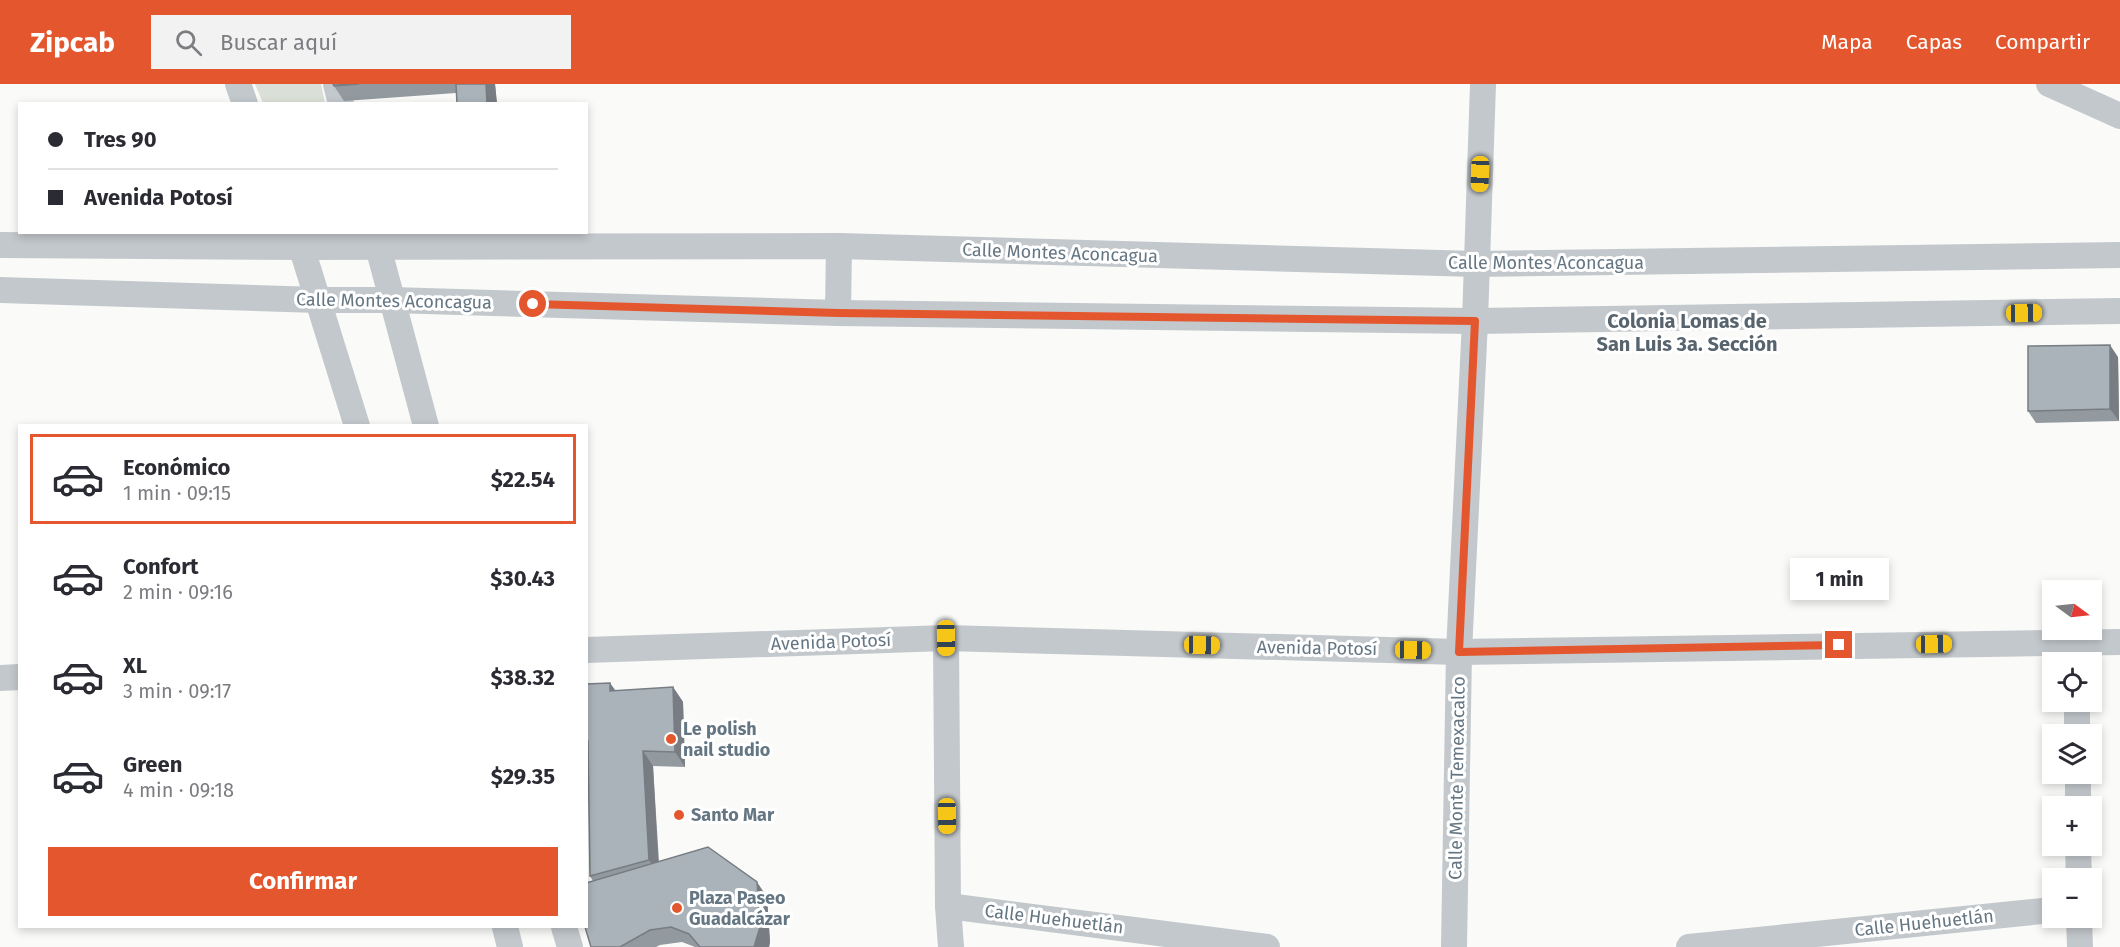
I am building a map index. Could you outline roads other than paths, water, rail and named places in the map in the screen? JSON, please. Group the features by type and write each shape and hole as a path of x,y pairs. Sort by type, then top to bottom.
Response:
{"street":[{"path":"238,84 244,102"},
{"path":"336,84 340,102"},
{"name":"Calle Monte Temexacalco","path":"1454,947 1459,652 1484,84"},
{"path":"2049,84 2120,116"},
{"path":"375,239 425,424"},
{"name":"Calle Montes Aconcagua","path":"0,245 375,239 838,246 1476,264 2120,255"},
{"path":"300,240 356,424"},
{"path":"838,246 838,313"},
{"name":"Calle Montes Aconcagua","path":"0,290 838,313 1475,321 2120,311"},
{"path":"946,638 948,906 951,947"},
{"name":"Avenida Potosí","path":"588,650 946,638 1459,652 2042,652"},
{"name":"Avenida Potosí","path":"2076,652 2120,642"},
{"path":"0,678 18,677"},
{"name":"Calle Huehuetlán","path":"948,906 1267,947"},
{"name":"Calle Huehuetlán","path":"1689,947 2042,911"},
{"path":"505,928 510,947"},
{"path":"564,928 570,947"},
{"path":"2079,928 2080,947"}],"place":[{"name":"Le polish nail studio","path":"671,739"},
{"name":"Santo Mar","path":"679,815"},
{"name":"Plaza Paseo Guadalcázar","path":"677,908"}],"district":[{"name":"Colonia Lomas de San Luis 3a. Sección","path":"1687,332"}]}
